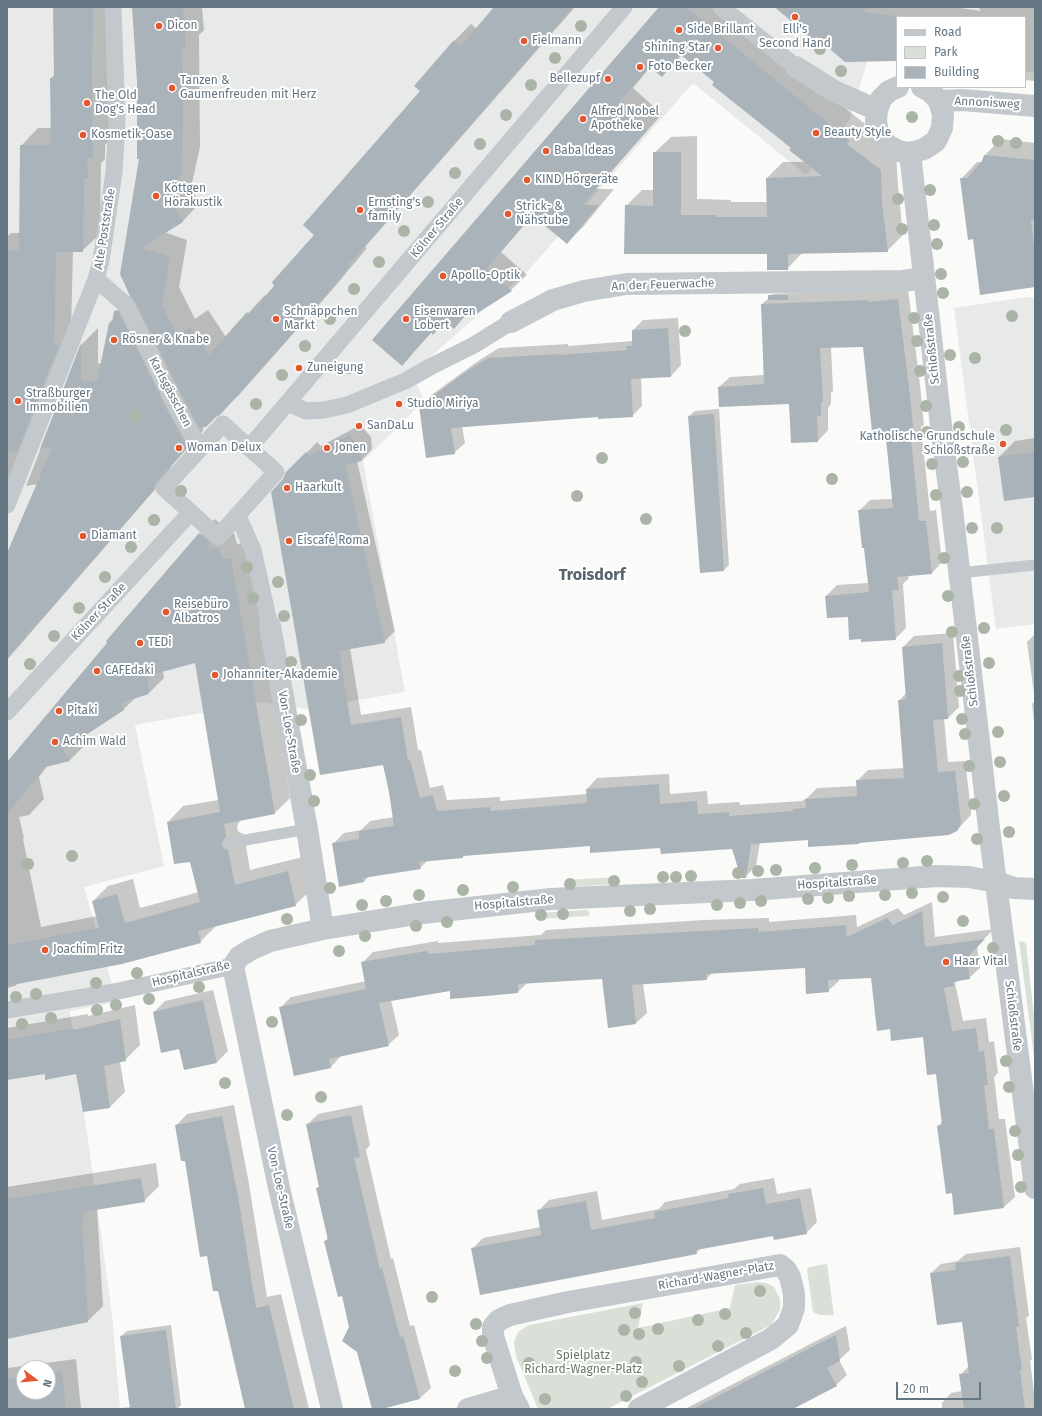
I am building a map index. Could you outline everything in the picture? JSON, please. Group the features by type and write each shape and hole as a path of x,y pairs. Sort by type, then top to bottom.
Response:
{"street":[{"name":"Alte Poststraße","path":"7,505 96,279 101,261 114,172 116,121 113,7"},
{"name":"Kölner Straße","path":"249,448 624,7"},
{"path":"721,7 796,67 834,91 877,110"},
{"path":"896,88 889,91 881,99 877,110 876,122 879,135 887,145 898,151 910,153 924,149 936,141 941,133 943,114 939,101 931,92 924,88"},
{"name":"Annonisweg","path":"939,101 962,100 1035,106"},
{"name":"Schloßstraße","path":"910,153 996,882 1035,1188"},
{"name":"An der Feuerwache","path":"288,403 306,411 347,406 405,381 430,366 474,345 511,322 553,300 584,291 626,284 903,281 924,278"},
{"name":"Karlsgässchen","path":"96,279 126,305 176,406 200,449"},
{"path":"223,424 249,448 276,472 218,537 164,488 223,424"},
{"name":"Kölner Straße","path":"7,712 191,512"},
{"name":"Von-Loe-Straße","path":"238,516 253,550 270,626 307,829 323,929"},
{"name":"Hospitalstraße","path":"7,1010 114,992 234,966 238,957 270,941 323,929 422,913 551,899 752,890 936,876 969,877 996,882 1014,888 1035,889"},
{"name":"Von-Loe-Straße","path":"234,966 279,1188 332,1409"},
{"name":"Richard-Wagner-Platz","path":"468,1409 516,1402 493,1336 493,1327 499,1320 510,1315 568,1302 780,1265 786,1270 790,1277 794,1294 794,1308 788,1325 770,1339 639,1409"}],"lane":[{"path":"959,574 1035,565"},
{"path":"230,843 307,829"}],"shaded area":[{"path":"7,7 1035,7 1035,73 1026,72 1026,16 896,16 896,18 868,59 850,119 806,175 693,83 526,273 412,373 424,401 363,461 405,692 306,709 262,702 135,725 164,866 84,887 117,1002 70,1011 112,1314 120,1409 7,1409"},
{"name":"Katholische Grundschule Schloßstraße","path":"1027,297 1035,298 1035,624 996,629 954,308"}],"green space":[{"path":"618,877 620,883 618,884 568,887 566,884 567,880"},
{"path":"587,910 590,913 588,916 537,919 535,916 537,913"},
{"path":"1019,941 1026,944 1035,1025 1035,1057 1034,1057"},
{"path":"827,1264 834,1315 820,1315 813,1312 807,1269 809,1267"},
{"name":"Spielplatz Richard-Wagner-Platz","path":"758,1282 766,1283 774,1287 780,1299 780,1310 771,1325 607,1409 538,1409 516,1356 514,1342 518,1332 529,1325 643,1303 638,1328 730,1308 735,1285"}],"building":[{"path":"53,7 93,7 93,158 87,158 88,178 84,178 83,252 56,252 54,346 59,345 17,452 7,453 7,251 19,251 20,145 51,145 50,78 54,78"},
{"path":"132,7 183,7 186,49 182,49 182,166 174,206 183,222 141,248 170,257 162,305 177,336 190,327 209,355 247,312 249,315 274,286 272,282 314,235 303,225 420,91 414,86 453,41 460,47 494,7 573,7 348,265 350,266 314,309 220,415 206,427 199,427 135,301 130,296 120,274 139,159 137,159 137,81"},
{"path":"659,7 686,7 850,141 847,144 881,170 882,202 888,252 788,254 788,270 767,270 767,254 624,254 625,205 653,206 653,152 681,152 681,215 767,217 766,178 822,176 789,150 791,148 712,85 714,82 680,54 662,77 650,67 617,104 647,130 582,205 599,205 567,244 532,215 486,269 512,291 476,314 470,310 454,329 445,321 433,335 431,332 402,366 372,340"},
{"path":"776,7 867,7 863,12 897,16 896,61 845,62 816,37 813,40"},
{"path":"984,155 1035,160 1035,221 1031,220 1035,256 1035,287 980,295 973,239 968,240 960,178 967,178 982,161"},
{"path":"768,295 788,295 788,300 768,300"},
{"path":"898,299 914,436 911,437 919,521 926,521 932,574 897,577 899,590 892,590 896,640 861,642 861,639 849,640 848,617 827,618 825,596 869,592 858,510 893,508 886,439 873,441 863,347 820,348 823,402 821,402 821,416 817,416 818,442 791,443 789,404 719,407 718,387 764,384 761,304 868,300 868,302"},
{"path":"114,311 118,311 186,445 186,449 157,481 154,485 154,490 7,658 7,553 52,448 40,449 81,343 81,380 97,382 109,323 112,323"},
{"path":"668,328 671,377 631,379 633,417 598,419 598,417 451,428 455,454 426,458 419,406 470,369 488,358 627,350 626,346 632,346 632,330"},
{"path":"714,414 724,571 700,573 688,416"},
{"path":"349,435 360,448 362,461 345,465 385,643 339,651 351,725 401,717 408,761 410,760 420,798 433,795 437,811 490,807 490,811 587,803 586,789 659,784 660,804 697,801 698,814 729,812 729,816 793,811 793,809 806,808 805,799 857,796 856,780 904,778 898,700 906,699 902,647 942,643 948,719 933,720 938,772 955,771 961,822 957,831 949,835 859,844 808,847 808,840 751,844 746,878 741,878 732,849 661,854 660,848 590,853 590,846 463,856 463,858 419,862 421,869 363,878 364,882 339,887 332,843 359,839 359,831 394,826 389,792 383,765 320,775 271,492 283,479 286,472 306,452 310,456"},
{"path":"1035,452 1035,497 1004,501 998,457"},
{"path":"199,533 208,541 209,550 219,548 222,559 231,558 275,814 224,824 226,837 223,840 222,845 228,850 235,885 288,871 296,906 198,931 201,943 122,964 7,986 7,945 99,928 92,901 117,894 125,923 200,902 190,862 174,864 167,822 220,812 195,663 147,676 149,694 121,703 124,710 63,750 70,761 45,767 7,814 7,762 107,643 106,641"},
{"path":"922,911 925,947 985,939 967,958 970,979 953,982 954,986 944,988 952,1031 976,1028 979,1052 984,1051 988,1085 984,1085 989,1129 994,1129 1004,1208 954,1215 952,1193 946,1194 937,1126 942,1125 936,1074 927,1075 923,1037 891,1041 890,1029 877,1031 871,978 828,980 829,992 806,994 805,968 706,974 707,980 632,985 636,1024 608,1028 602,979 518,984 518,993 450,999 450,991 379,1003 389,1046 329,1059 331,1068 294,1076 279,1007 366,989 361,962 427,951 428,954 535,945 535,940 758,928 759,932 846,925 847,937 887,918 893,925"},
{"path":"203,1000 217,1063 184,1070 179,1049 161,1053 153,1012"},
{"path":"120,1019 126,1061 104,1066 110,1108 83,1112 76,1074 45,1080 45,1074 7,1080 7,1040 73,1028 74,1030"},
{"path":"351,1115 360,1157 354,1158 380,1269 382,1268 400,1337 403,1336 420,1399 382,1409 372,1409 357,1352 342,1341 349,1327 342,1296 338,1297 324,1241 328,1240 316,1188 319,1187 306,1124"},
{"path":"222,1116 238,1196 256,1308 269,1305 294,1409 245,1409 218,1291 213,1291 207,1256 200,1257 185,1161 181,1161 175,1125"},
{"path":"141,1178 145,1202 83,1212 84,1221 82,1221 88,1322 7,1339 7,1199"},
{"path":"763,1188 766,1204 800,1198 807,1234 774,1240 773,1236 696,1250 697,1254 480,1295 471,1248 541,1235 537,1210 586,1201 591,1230 655,1218 654,1212 729,1198 728,1194"},
{"path":"1010,1256 1019,1327 1016,1327 1022,1370 1020,1370 1025,1409 964,1409 959,1374 969,1373 962,1322 937,1325 930,1273 956,1270 955,1263"},
{"path":"166,1330 176,1409 130,1409 120,1336"},
{"path":"836,1335 840,1361 827,1368 837,1386 793,1409 693,1409 806,1350"},
{"path":"62,1372 66,1409 7,1409 7,1379 16,1378 16,1400 56,1400 56,1373"}],"place":[{"name":"Elli's Second Hand","path":"795,17"},
{"name":"Dicon","path":"159,26"},
{"name":"Side Brillant","path":"679,30"},
{"name":"Fielmann","path":"524,41"},
{"name":"Shining Star","path":"718,48"},
{"name":"Foto Becker","path":"640,67"},
{"name":"Bellezupf","path":"608,79"},
{"name":"Tanzen & Gaumenfreuden mit Herz","path":"172,88"},
{"name":"The Old Dog's Head","path":"87,103"},
{"name":"Alfred Nobel Apotheke","path":"583,119"},
{"name":"Beauty Style","path":"816,133"},
{"name":"Kosmetik-Oase","path":"83,135"},
{"name":"Baba Ideas","path":"546,151"},
{"name":"KIND Hörgeräte","path":"527,180"},
{"name":"Köttgen Hörakustik","path":"156,196"},
{"name":"Ernsting's family","path":"360,210"},
{"name":"Strick- & Nähstube","path":"508,214"},
{"name":"Apollo-Optik","path":"443,276"},
{"name":"Schnäppchen Markt","path":"276,319"},
{"name":"Eisenwaren Lobert","path":"406,319"},
{"name":"Rösner & Knabe","path":"114,340"},
{"name":"Zuneigung","path":"299,368"},
{"name":"Straßburger Immobilien","path":"18,401"},
{"name":"Studio Miriya","path":"399,404"},
{"name":"SanDaLu","path":"359,426"},
{"name":"Katholische Grundschule Schloßstraße","path":"1003,444"},
{"name":"Woman Delux","path":"179,448"},
{"name":"Jonen","path":"327,448"},
{"name":"Haarkult","path":"287,488"},
{"name":"Diamant","path":"83,536"},
{"name":"Eiscafé Roma","path":"289,541"},
{"name":"Reisebüro Albatros","path":"166,612"},
{"name":"TEDi","path":"140,643"},
{"name":"CAFEdaki","path":"97,671"},
{"name":"Johanniter-Akademie","path":"215,675"},
{"name":"Pitaki","path":"59,711"},
{"name":"Achim Wald","path":"55,742"},
{"name":"Joachim Fritz","path":"45,950"},
{"name":"Haar Vital","path":"946,962"}],"district":[{"name":"Troisdorf","path":"592,576"}]}
